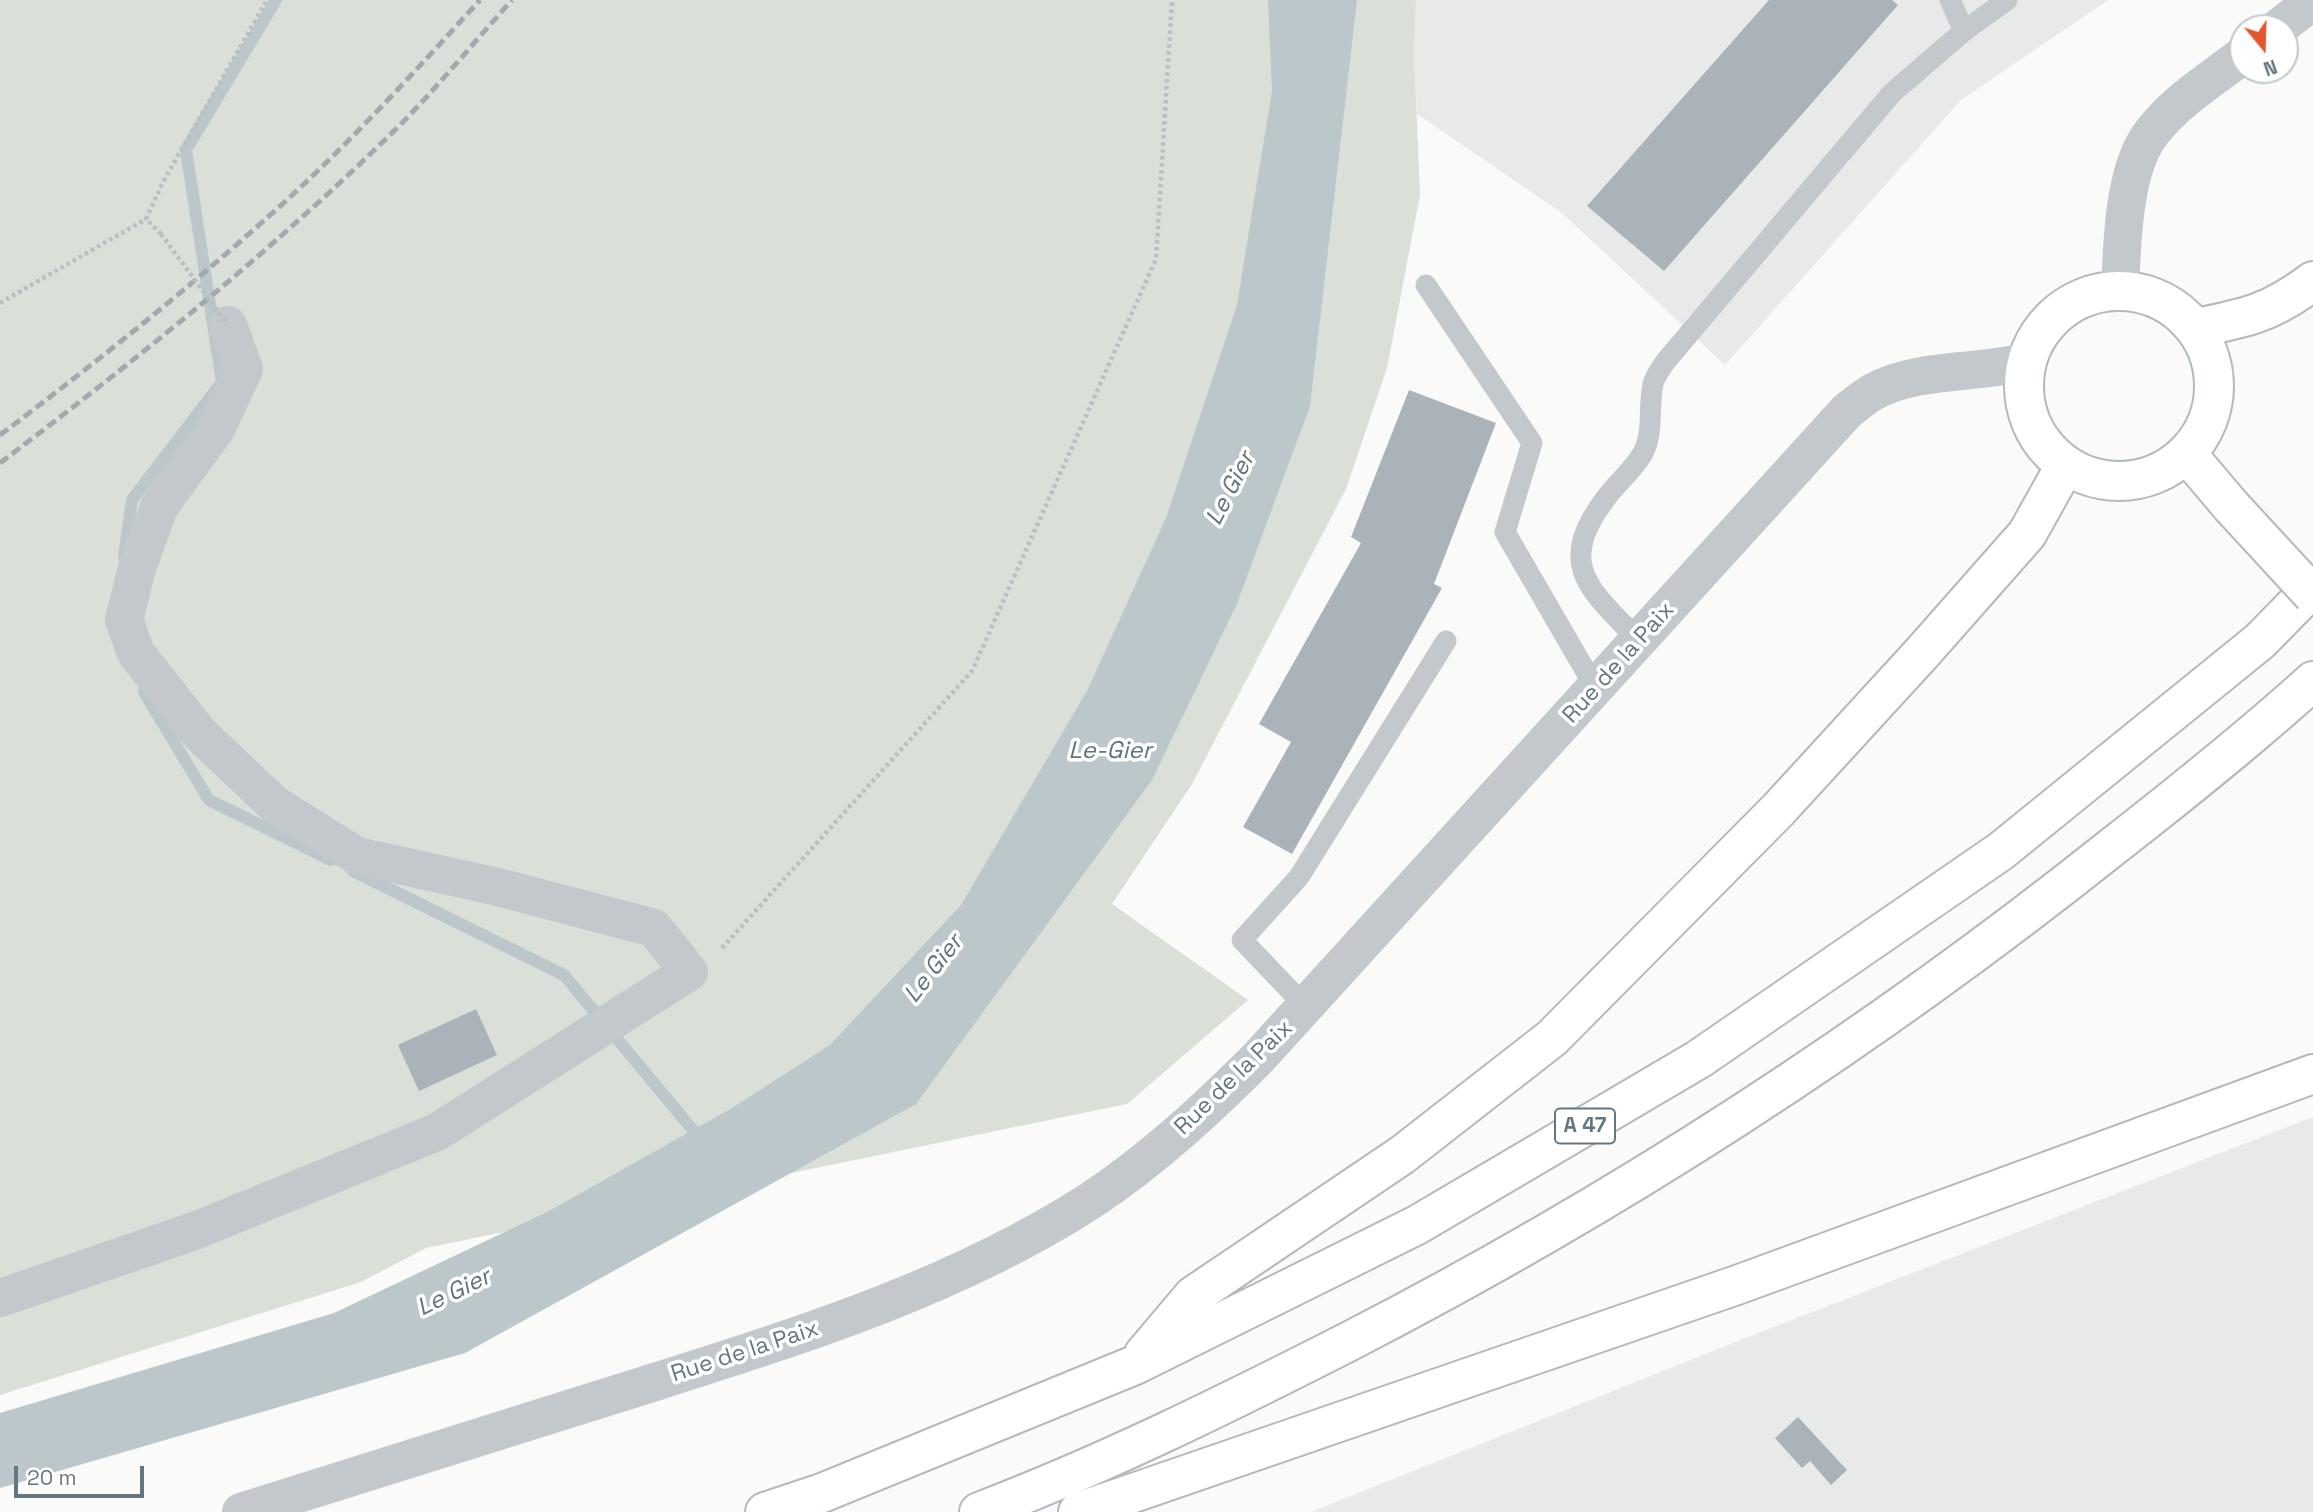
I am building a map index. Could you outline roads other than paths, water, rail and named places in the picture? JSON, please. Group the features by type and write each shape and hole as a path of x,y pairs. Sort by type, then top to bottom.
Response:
{"main road":[{"path":"2196,328 2261,314 2283,304 2313,282"},
{"path":"2120,290 2162,301 2196,328 2209,352 2215,379 2213,407 2203,432 2187,454 2166,470 2141,480 2115,482 2088,477 2065,466 2043,445 2029,419 2023,390 2026,361 2040,332 2061,310 2089,295 2120,290"},
{"path":"2187,454 2313,595"},
{"path":"1135,1365 1193,1296 1402,1155 1552,1038 1572,1019 1779,809 1922,653 2027,534 2065,466"},
{"name":"A 47","path":"765,1512 822,1493 1135,1365 1417,1225 1699,1059 2001,851 2260,641 2313,587"},
{"path":"979,1512 1206,1415 1441,1294 1718,1132 1884,1021 2027,915 2249,740 2313,681"},
{"path":"1078,1512 1737,1285 2313,1074"}],"street":[{"path":"2296,14 2313,1"},
{"path":"2120,290 2124,231 2138,161 2146,142 2175,108 2229,66"},
{"path":"0,1298 198,1230 437,1132 689,972 654,928 494,886 357,856 274,804 200,734 136,653 124,620 137,568 159,507 216,429 244,369 228,325"},
{"name":"Rue de la Paix","path":"241,1512 714,1363 860,1314 960,1273 1091,1200 1157,1151 1207,1109 1306,1007 1826,432 1873,392 1907,381 2004,368 2026,361"}],"lane":[{"path":"1951,0 1964,31"},
{"path":"1639,641 1591,588 1580,561 1580,548 1592,517 1643,452 1649,431 1654,382 1666,361 1892,93 1964,31 2007,0"},
{"path":"1426,285 1532,443 1505,532 1596,689"},
{"path":"1306,1007 1242,940 1299,877 1446,641"}],"water":[{"name":"Le-Gier","path":"1268,0 1357,0 1310,406 1236,606 1152,780 916,1104 465,1353 0,1488 0,1413 334,1313 549,1211 732,1108 830,1045 961,905 1087,691 1166,518 1237,305 1272,91"}],"waterway":[{"path":"124,557 132,500 222,382 186,150 276,0"},
{"path":"144,692 209,800 331,860"},
{"path":"353,871 564,975 702,1141"}],"railway":[{"path":"0,435 165,306 289,198 373,115 480,0"},
{"path":"0,463 156,342 306,214 402,123 512,0"}],"water label":[{"name":"Le Gier","path":"1231,489"},
{"name":"Le Gier","path":"934,969"},
{"name":"Le Gier","path":"454,1293"}]}
